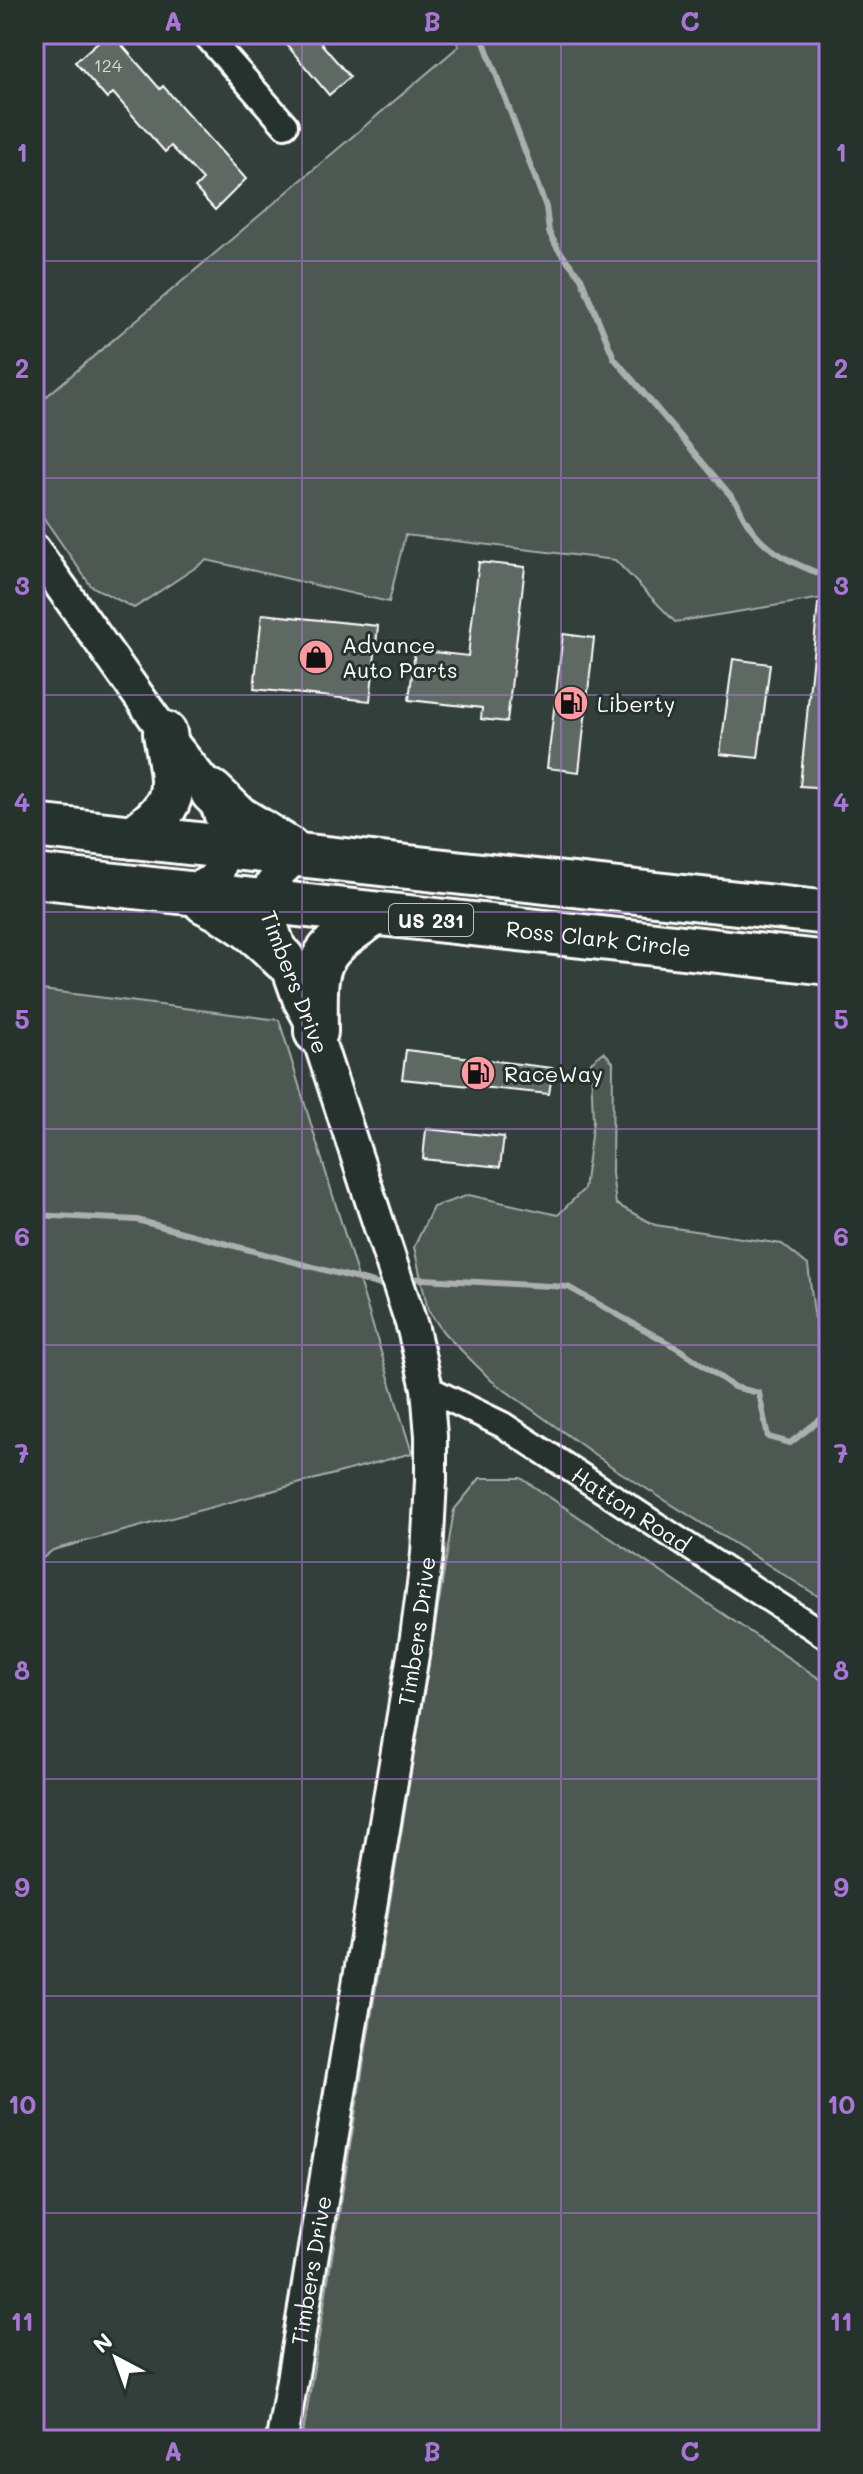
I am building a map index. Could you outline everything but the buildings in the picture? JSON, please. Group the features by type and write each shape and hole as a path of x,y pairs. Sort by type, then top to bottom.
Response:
{"highway":[{"path":"133,837 156,821 168,804 174,785 165,733"},
{"path":"212,792 238,817 299,855"},
{"name":"US 231","path":"34,826 829,913"},
{"name":"Ross Clark Circle","path":"34,876 829,963"},
{"path":"186,893 237,917 283,959"},
{"path":"316,1032 315,983 320,964 329,947 375,914"}],"street":[{"path":"205,34 285,125"},
{"path":"34,549 165,733 212,792 226,847 219,871 210,881 186,893"},
{"name":"Timbers Drive","path":"282,2440 416,1637 427,1554 431,1481 427,1388 413,1329 316,1032 299,1001 264,902 266,889 299,855"},
{"name":"Hatton Road","path":"427,1388 503,1425 829,1638"}],"shaded area":[{"path":"450,34 829,34 829,597 675,622 615,560 405,535 389,602 207,560 134,608 91,586 34,504 34,407 459,46"},
{"path":"34,989 279,1020 412,1453 53,1550 34,1565"},
{"path":"604,1052 613,1062 612,1174 616,1204 655,1225 782,1244 808,1265 816,1329 829,1333 829,1603 615,1469 492,1381 444,1333 428,1310 414,1247 433,1207 469,1195 558,1215 584,1189 593,1121 591,1062"},
{"path":"480,1478 521,1478 829,1685 829,2440 302,2440 454,1510"}],"waterway":[{"path":"481,34 546,207 549,232 581,278 614,358 737,503 753,531 786,558 829,577"},
{"path":"34,1215 137,1220 381,1285"},
{"path":"405,1278 568,1287 679,1349 734,1387 759,1393 768,1437 790,1443 829,1413"}],"place":[{"name":"Advance Auto Parts","path":"316,657"},
{"name":"Liberty","path":"571,703"},
{"name":"RaceWay","path":"478,1073"}]}
